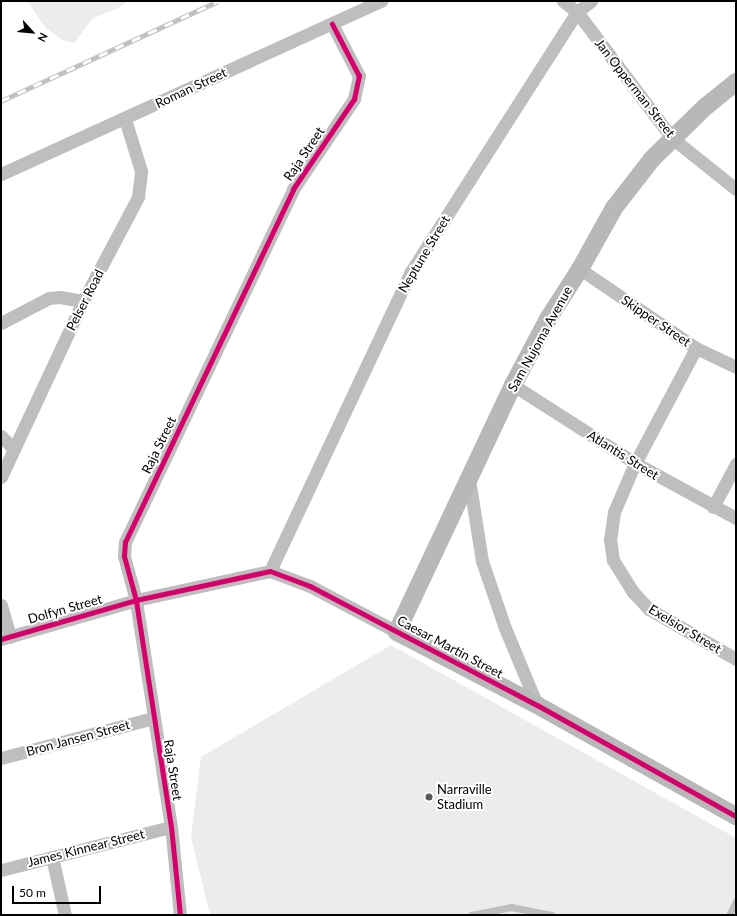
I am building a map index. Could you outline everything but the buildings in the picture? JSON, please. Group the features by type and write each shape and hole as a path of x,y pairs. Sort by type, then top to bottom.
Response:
{"street":[{"name":"Roman Street","path":"1,174 125,119 381,1"},
{"path":"563,1 577,12"},
{"name":"Neptune Street","path":"270,571 410,273 577,12 591,1"},
{"name":"Jan Opperman Street","path":"577,12 672,138 736,189"},
{"name":"Raja Street","path":"180,915 171,827 136,600 124,556 125,542 293,189 354,99 359,76 332,24"},
{"name":"Sam Nujoma Avenue","path":"397,632 513,385 548,319 580,269 614,208 632,182 672,138 736,82"},
{"name":"Pelser Road","path":"1,477 83,301 138,198 141,171 125,119"},
{"name":"Skipper Street","path":"580,269 696,348 736,368"},
{"path":"1,323 49,298 60,297 83,301"},
{"name":"Exelsior Street","path":"696,348 634,463 614,512 610,538 613,560 633,592 649,609 736,660"},
{"name":"Atlantis Street","path":"513,385 634,463 713,507 736,518"},
{"path":"1,436 14,449"},
{"path":"713,507 736,464"},
{"path":"469,479 482,561 505,628 537,705"},
{"path":"136,600 270,571"},
{"name":"Caesar Martin Street","path":"270,571 310,586 537,705 736,816"},
{"name":"Dolfyn Street","path":"6,638 136,600"},
{"path":"1,605 6,638"},
{"name":"Bron Jansen Street","path":"1,758 154,718"},
{"name":"James Kinnear Street","path":"1,870 171,827"},
{"path":"52,857 65,915"}],"lane":[{"path":"729,915 736,901"},
{"path":"471,915 511,907 551,915"}],"shaded area":[{"path":"27,1 128,1 118,8 92,19 74,43 62,40 45,27"},
{"name":"Narraville Stadium","path":"391,645 736,838 736,915 210,915 191,837 201,757"}],"railway":[{"path":"1,101 218,1"}],"cycle path":[{"path":"180,915 171,827 136,600 124,556 125,542 293,189 354,99 359,76 332,24"},
{"path":"1,639 136,600 270,571 310,586 537,705 736,816"}],"place":[{"name":"Narraville Stadium","path":"429,797"}]}
